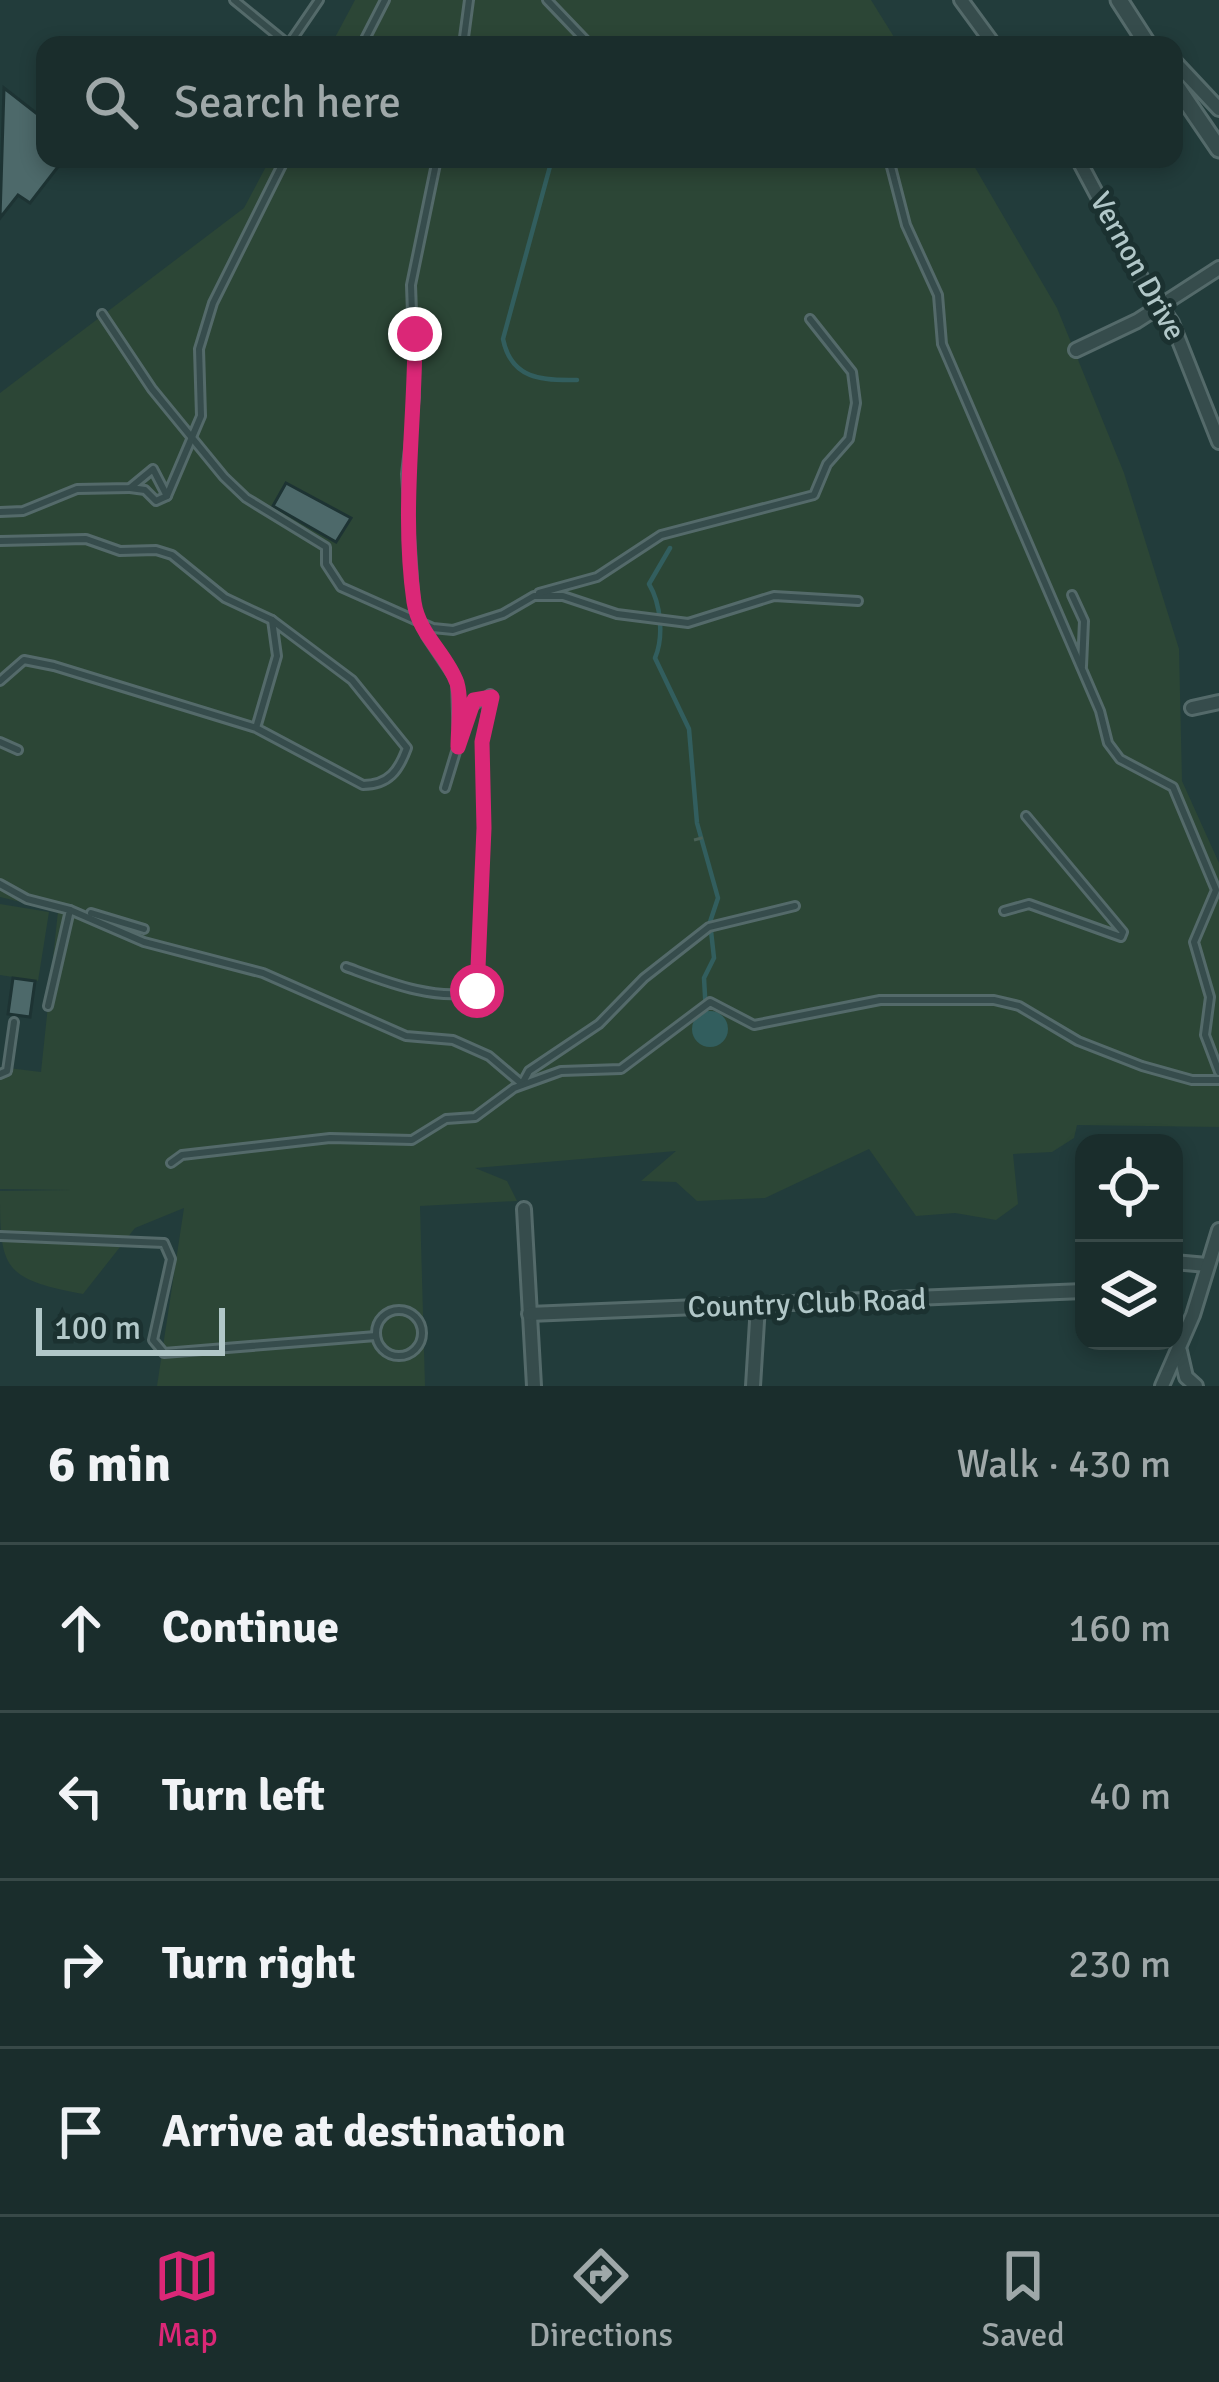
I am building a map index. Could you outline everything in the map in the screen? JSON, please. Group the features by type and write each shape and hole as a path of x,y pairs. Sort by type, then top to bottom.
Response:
{"street":[{"path":"961,0 987,36"},
{"path":"1119,0 1142,36"},
{"path":"1183,69 1216,99"},
{"path":"1183,96 1219,148"},
{"name":"Vernon Drive","path":"1083,168 1183,345 1219,442"},
{"path":"1076,350 1161,307 1219,268"},
{"path":"1192,708 1219,702"},
{"path":"524,1209 534,1386"},
{"path":"1183,1341 1219,1230"},
{"path":"1183,1263 1207,1265"},
{"name":"Country Club Road","path":"530,1314 1075,1291"},
{"path":"753,1386 758,1305"},
{"path":"1162,1386 1180,1350"},
{"path":"1180,1350 1186,1377 1196,1386"}],"lane":[{"path":"234,0 278,36"},
{"path":"295,36 319,0"},
{"path":"367,36 385,0"},
{"path":"464,36 469,0"},
{"path":"547,0 581,36"},
{"path":"0,512 23,511 76,489 145,490 156,501 166,496 202,404 199,349 212,302 280,168"},
{"path":"435,168 411,285 415,397 406,474 412,579 420,623 456,681 458,747"},
{"path":"171,1163 182,1155 330,1138 412,1140 446,1119 475,1118 522,1084 581,1067 621,1069 710,1002 754,1025 910,999 994,1000 1019,1006 1107,1053 1192,1080 1219,1076 1205,1035 1210,997 1194,941 1216,890 1173,787 1113,751 942,344 938,295 907,225 891,168"},
{"path":"102,314 152,389 246,498 326,547 326,564 341,587 420,623 453,631 609,571 661,535 814,495 827,464 849,439 856,403 852,372 810,319"},
{"path":"130,488 153,469 166,496"},
{"path":"0,541 86,539 120,551 156,550 172,555 225,598 272,620 352,680 407,748 401,767 363,785 256,728 23,660 0,681"},
{"path":"1072,595 1084,621 1083,674"},
{"path":"534,596 563,596 688,623 774,596 858,601"},
{"path":"256,728 277,656 272,620"},
{"path":"346,967 388,987 477,991 484,828 482,742 490,694 474,700 445,788"},
{"path":"0,742 17,749"},
{"path":"1004,911 1029,904 1121,937 1123,932 1026,816"},
{"path":"0,884 28,899 143,929"},
{"path":"522,1084 529,1071 599,1024 644,978 713,925 796,906"},
{"path":"70,910 143,942 263,973 406,1036 453,1040 488,1055 522,1084"},
{"path":"48,1006 70,910"},
{"path":"0,1074 8,1071 14,1022"},
{"path":"0,1236 164,1243 172,1259 154,1330 159,1351 376,1336"},
{"path":"394,1311 409,1313 422,1329 415,1350 402,1356 387,1353 376,1336 383,1317 394,1311"}],"path":[{"path":"694,840 709,836"}],"green space":[{"path":"355,0 871,0 893,36 336,36"},
{"path":"265,168 975,168 1057,308 1124,473 1179,649 1182,781 1219,863 1219,1127 1077,1125 1074,1138 1052,1152 1013,1154 1018,1204 996,1220 955,1213 916,1216 869,1149 765,1198 697,1201 676,1182 641,1181 676,1151 475,1168 507,1181 517,1201 420,1206 425,1386 157,1386 184,1208 135,1228 83,1294 36,1282 11,1266 2,1237 0,1191 72,1190 0,1189 0,1067 41,1072 58,911 0,897 0,393 244,208"},
{"path":"0,904 49,912 38,981 0,975"}],"water":[{"path":"710,1011 723,1016 728,1029 723,1042 710,1047 697,1042 692,1029 697,1016"}],"building":[{"path":"4,88 36,113 36,168 57,168 30,203 18,195 0,218"},
{"path":"286,483 351,518 336,542 273,506"},
{"path":"13,978 35,981 30,1017 8,1014"}],"waterway":[{"path":"550,168 503,339 513,362 530,375 577,380"},
{"path":"670,548 649,584 660,621 655,658 689,729 697,823 718,898 710,922 714,958 704,978 706,1014"}],"route":[{"path":"415,334 415,397 406,474 415,608 426,636 456,681 458,747 474,700 486,694 492,697 482,742 484,828 477,991"}]}
